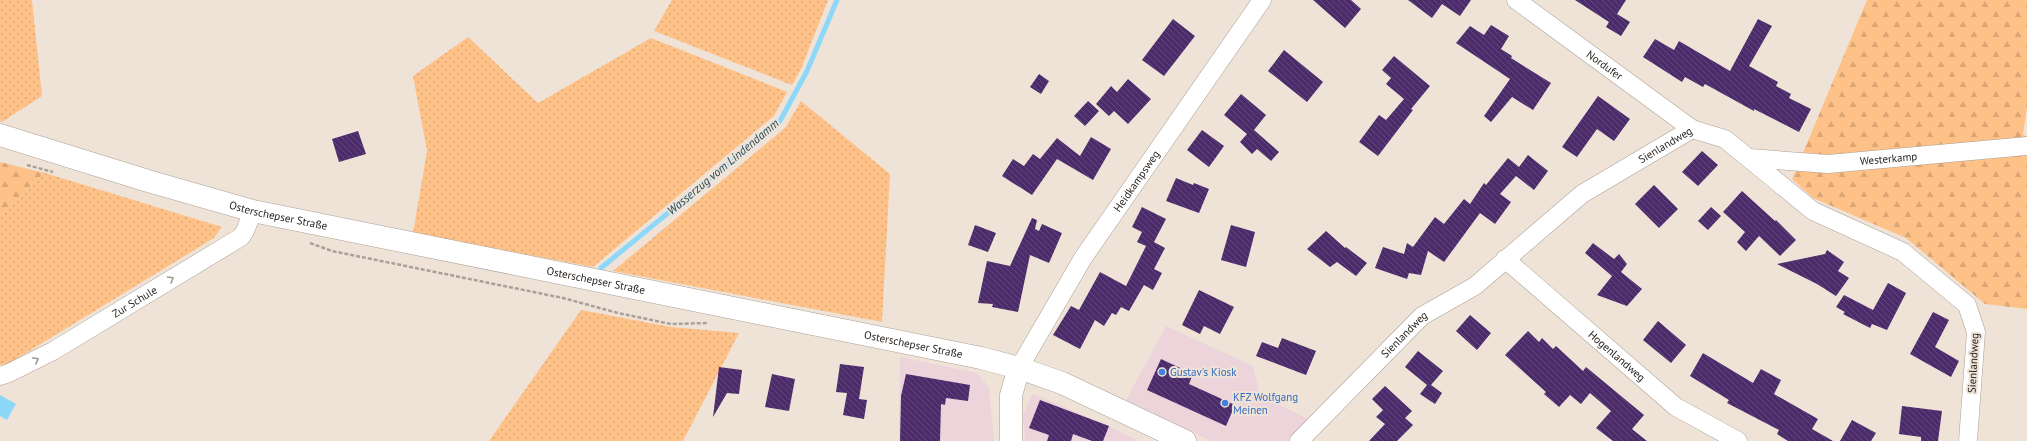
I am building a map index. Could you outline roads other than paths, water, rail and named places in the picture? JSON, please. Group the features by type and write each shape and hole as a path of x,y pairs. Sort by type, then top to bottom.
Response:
{"main road":[{"name":"Osterschepser Straße","path":"0,134 148,181 253,211 974,357 1019,368 1062,383 1184,441"},
{"path":"1012,441 1011,395 1019,368"}],"street":[{"name":"Heidkampsweg","path":"1019,368 1083,258 1262,0"},
{"name":"Nordufer","path":"1516,0 1692,129"},
{"name":"Sienlandweg","path":"1299,441 1422,316 1475,286 1582,194 1692,129 1725,139 1813,211 1903,252 1966,305 1976,332 1968,441"},
{"name":"Westerkamp","path":"1750,158 1828,164 2027,146"},
{"name":"Zur Schule","path":"0,376 53,351 241,237 253,211"},
{"name":"Hogenlandweg","path":"1505,259 1676,407 1738,441"}],"water":[{"path":"0,395 16,404 7,420 0,416"}],"waterway":[{"name":"Wasserzug vom Lindendamm","path":"601,268 780,121 807,71 837,0"}],"place":[{"name":"Gustav's Kiosk","path":"1162,372"},
{"name":"KFZ Wolfgang Meinen","path":"1225,403"}]}
